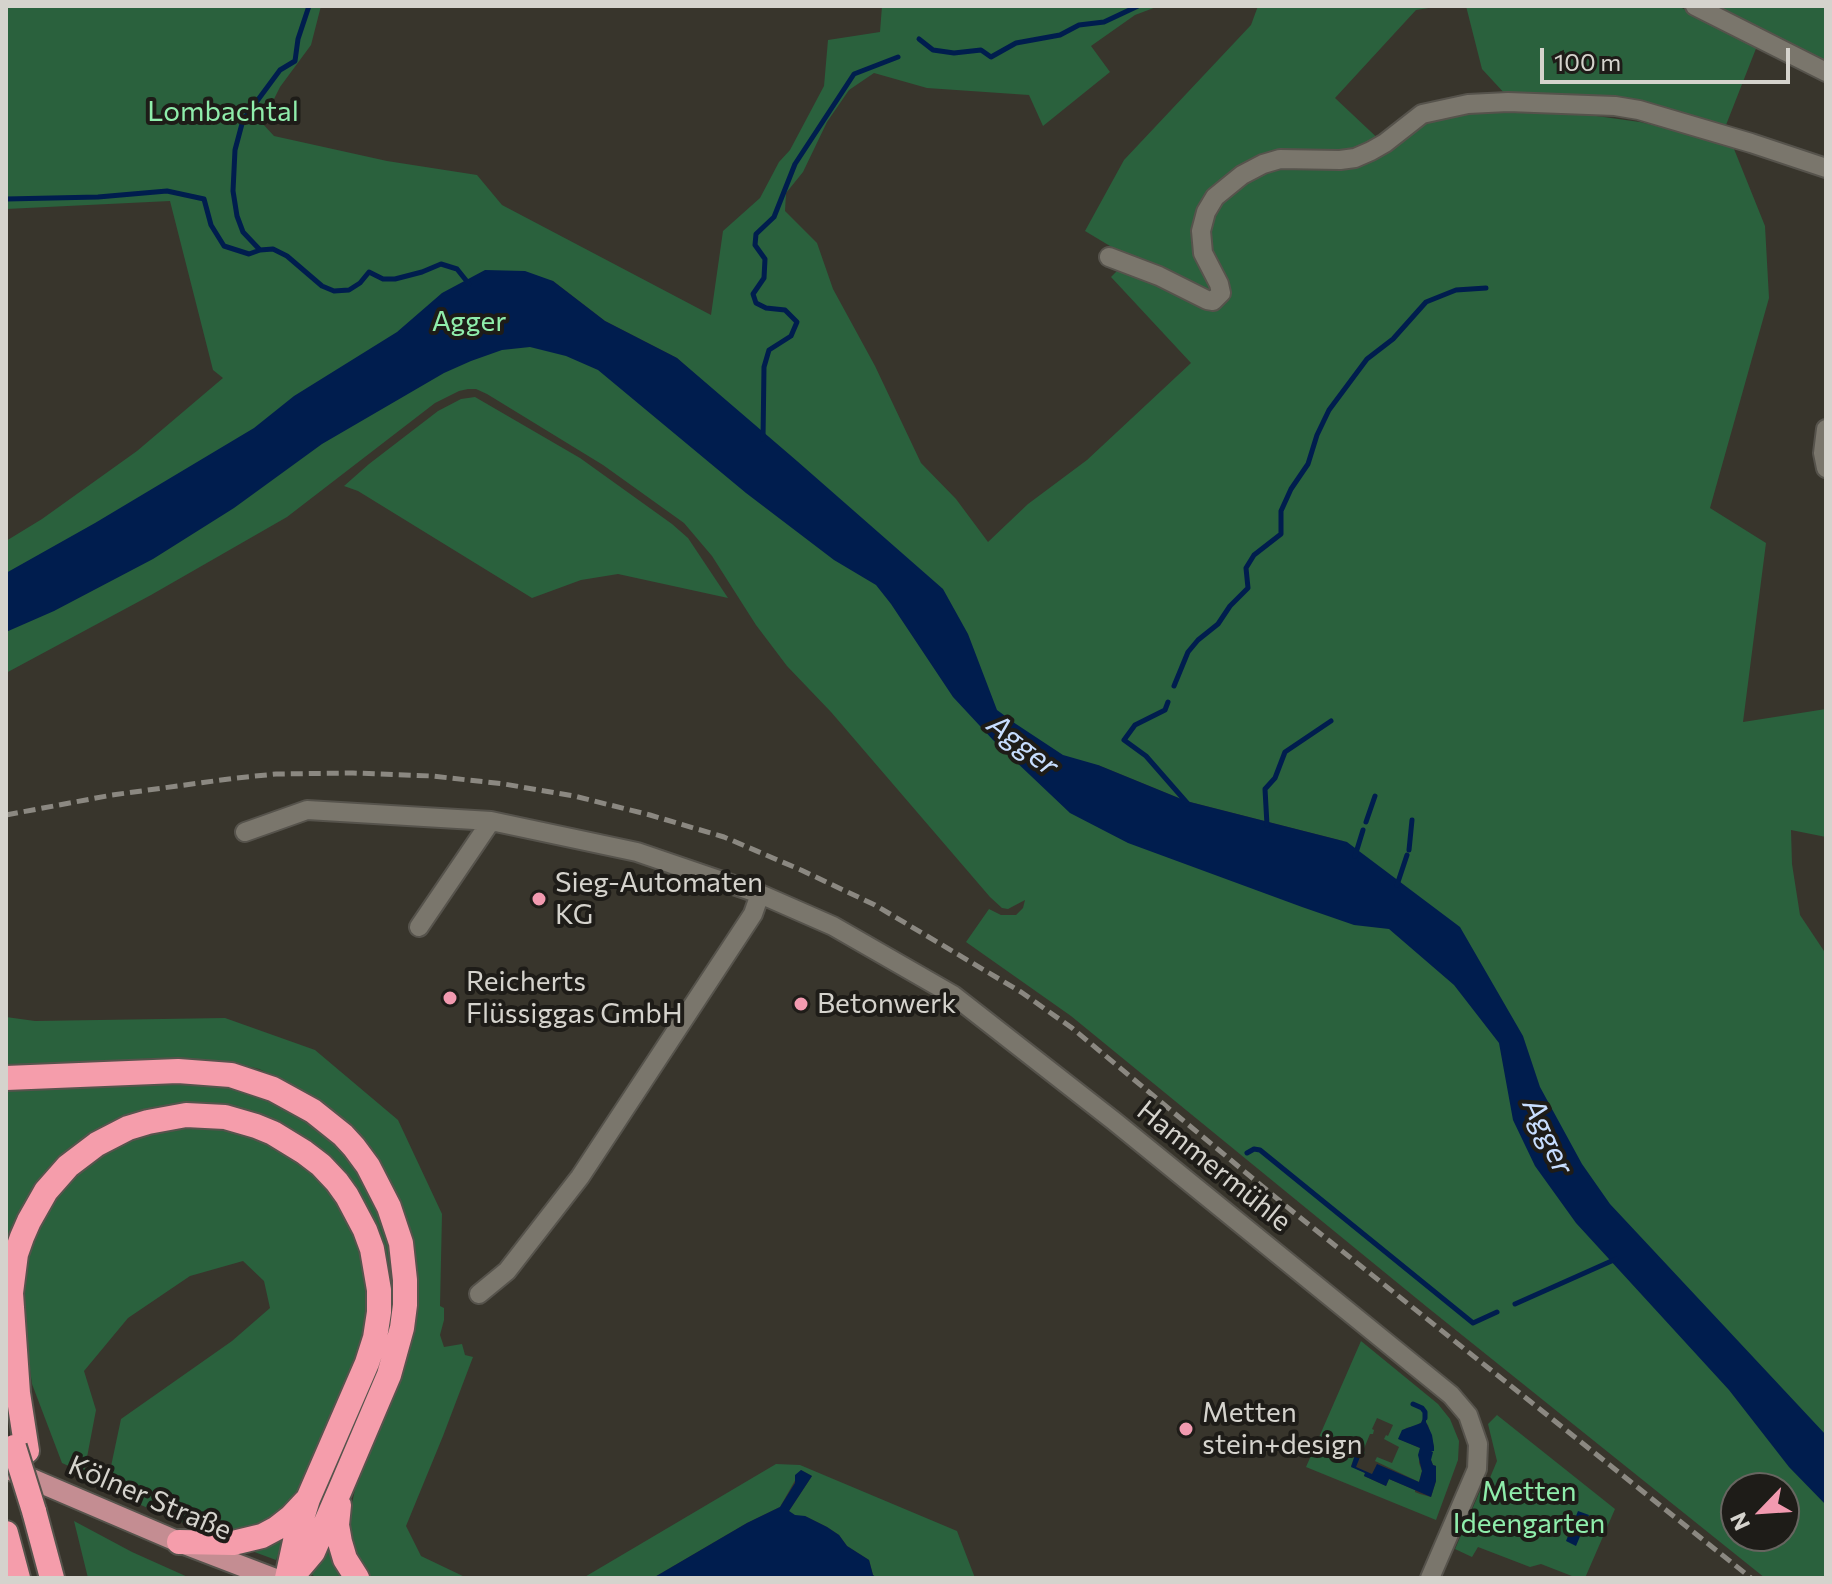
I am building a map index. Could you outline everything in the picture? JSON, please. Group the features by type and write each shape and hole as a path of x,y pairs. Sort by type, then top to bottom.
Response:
{"highway":[{"path":"6,1078 178,1071 231,1075 273,1089 329,1122 354,1147 381,1189 396,1226 404,1262 402,1328 389,1375 313,1552 289,1578"},
{"path":"16,1455 18,1393 11,1293 16,1254 29,1221 46,1191 68,1166 111,1135 167,1117 225,1117 288,1140 313,1158 337,1182 356,1210 377,1270 379,1312 367,1363 308,1499 295,1541 289,1578"},
{"path":"6,1420 52,1578"},
{"path":"340,1490 337,1525 340,1542 345,1559 357,1578"},
{"path":"179,1542 233,1543 262,1536 291,1517 308,1499"},
{"path":"6,1533 18,1578"}],"main road":[{"name":"Kölner Straße","path":"16,1455 179,1542 273,1578"}],"street":[{"path":"1695,6 1826,72"},
{"path":"1109,257 1213,301 1221,293 1203,253 1201,231 1206,212 1215,197 1242,175 1280,159 1355,158 1385,143 1422,114 1468,104 1508,102 1615,106 1639,110 1826,168"},
{"path":"1826,429 1823,453 1826,468"},
{"name":"Hammermühle","path":"245,832 307,810 491,821 637,852 760,894 833,926 953,995 1114,1121 1451,1395 1468,1415 1478,1444 1477,1469 1430,1578"},
{"path":"419,927 491,821"},
{"path":"479,1294 507,1271 580,1177 753,914 760,894"}],"green space":[{"name":"Lombachtal","path":"6,6 321,6 311,45 280,87 262,123 274,136 387,161 477,175 502,205 711,315 723,231 760,198 779,162 790,150 824,86 828,40 880,32 882,6 1159,6 1135,15 1091,46 1110,72 1043,126 1029,95 927,88 874,73 849,90 827,122 803,172 786,193 785,211 817,243 833,289 875,366 921,463 956,499 988,542 1028,504 1087,460 1191,363 1111,277 1130,258 1085,231 1124,160 1251,25 1258,6 1441,6 1416,10 1335,98 1386,146 1426,121 1467,111 1582,114 1640,122 1732,144 1765,226 1769,298 1710,508 1766,543 1743,722 1826,709 1826,837 1791,830 1792,864 1800,915 1826,954 1826,1578 1765,1578 1733,1552 1800,1552 1800,1472 1720,1472 1720,1542 1071,1016 966,942 989,909 1001,915 1016,915 1023,908 1025,900 1008,909 1002,908 990,897 831,712 787,666 756,625 712,556 684,523 603,465 487,394 468,389 435,403 287,517 6,673 6,541 137,451 223,378 213,370 170,201 6,209","holes":["483,271 553,281 605,321 677,358 706,384","1096,765 1186,801 1347,842 1145,805"]},
{"path":"1466,6 1678,6 1757,46 1726,125 1633,101 1506,95 1482,69"},
{"path":"1712,6 1826,6 1826,61 1824,61"},
{"path":"475,397 580,458 672,524 688,538 728,598 618,574 581,580 532,598 358,491 344,486 438,411 461,399"},
{"path":"6,1017 35,1021 225,1018 315,1050 398,1120 442,1214 440,1306 444,1308 444,1320 440,1335 444,1347 462,1344 465,1355 473,1357 406,1526 421,1556 467,1578 366,1578 356,1564 347,1526 356,1485 407,1358 417,1307 417,1276 407,1219 378,1160 334,1113 315,1098 259,1069 230,1062 159,1058 6,1065"},
{"path":"220,1082 275,1099 338,1143 370,1184 394,1251 393,1332 324,1508 298,1552 372,1375 369,1217 248,1114 94,1137 6,1272 6,1085"},
{"path":"184,1127 235,1131 279,1149 298,1161 336,1199 349,1221 364,1262 368,1286 367,1309 357,1362 292,1505 260,1529 214,1533 193,1527 129,1500 117,1491 110,1471 121,1419 232,1341 270,1308 264,1281 243,1261 190,1276 128,1318 84,1371 96,1410 84,1473 62,1463 32,1384 22,1313 26,1268 32,1244 52,1205 83,1168 102,1153 137,1136"},
{"name":"Metten Ideengarten","path":"1361,1341 1438,1404 1450,1419 1459,1441 1458,1460 1436,1520 1306,1467","holes":["1377,1418 1393,1425 1384,1439 1399,1447 1392,1463 1377,1457 1375,1461 1419,1482 1422,1471 1420,1448 1399,1439 1406,1428 1423,1421 1428,1425 1434,1447 1431,1460 1436,1466 1436,1481 1431,1497 1389,1479 1386,1486 1351,1466 1355,1455 1363,1457"]},
{"name":"Metten Ideengarten","path":"1497,1415 1615,1509 1585,1578 1577,1578 1541,1564 1530,1567 1478,1547 1472,1557 1455,1549 1480,1491 1484,1492 1497,1461 1488,1424"},
{"path":"776,1464 800,1465 957,1531 975,1578 877,1578 873,1575 869,1560 847,1546 839,1535 805,1516 795,1516 789,1511 812,1476 801,1470 780,1507 653,1578 583,1578"},
{"path":"74,1521 132,1552 190,1578 88,1578"},
{"path":"288,1531 276,1560 249,1550"},
{"path":"328,1537 346,1578 318,1578 312,1575"}],"water":[{"name":"Agger","path":"485,270 525,271 553,281 605,321 677,358 943,589 968,634 997,710 1016,724 1063,755 1098,765 1186,801 1347,842 1460,927 1523,1036 1540,1087 1582,1164 1610,1204 1826,1435 1826,1505 1800,1478 1800,1472 1794,1472 1789,1467 1729,1390 1576,1223 1535,1166 1513,1120 1499,1043 1454,985 1389,929 1354,925 1302,907 1128,843 1070,813 953,697 876,585 834,560 746,493 598,370 566,356 530,347 502,350 471,361 444,373 322,444 234,508 153,559 54,611 6,632 6,573 254,428 294,396 397,332 442,293"},
{"path":"1426,1418 1432,1435 1434,1451 1431,1451 1431,1460 1436,1466 1431,1497 1389,1479 1386,1486 1351,1467 1355,1455 1360,1457 1356,1467 1372,1474 1377,1464 1419,1482 1422,1471 1418,1455 1420,1448 1398,1439 1402,1430 1421,1423"},
{"path":"801,1470 812,1476 789,1511 805,1516 839,1535 847,1546 869,1560 873,1575 877,1578 653,1578 780,1507 795,1483 795,1475"},
{"path":"1578,1511 1589,1515 1576,1546 1566,1541"}],"waterway":[{"path":"260,250 243,232 237,216 233,191 235,150 243,120 280,70 295,61 298,39 309,6"},
{"path":"919,39 933,50 954,53 981,50 991,57 1016,43 1060,35 1079,25 1104,22 1138,6"},
{"path":"763,439 764,367 769,350 791,336 797,322 785,310 766,308 756,303 753,294 764,278 765,259 755,245 756,234 774,217 795,164 854,74 898,57"},
{"path":"6,199 98,197 167,191 204,199 211,225 224,246 249,254 273,249 287,256 322,286 334,291 349,290 369,272 383,279 395,279 441,264 457,269 469,284"},
{"path":"1174,686 1188,652 1218,624 1248,588 1246,568 1254,555 1281,534 1281,511 1308,464 1329,410 1367,359 1393,339 1426,302 1456,290 1486,288"},
{"path":"1168,702 1165,710 1135,725 1124,740 1146,756 1188,804"},
{"path":"1267,825 1265,789 1275,778 1285,752 1331,721"},
{"path":"1366,822 1375,796"},
{"path":"1409,850 1412,820"},
{"path":"1355,856 1363,830"},
{"path":"1397,885 1407,855"},
{"path":"1247,1153 1260,1150 1473,1323 1497,1312"},
{"path":"1515,1304 1616,1259"},
{"path":"1413,1404 1422,1408 1425,1418"}],"railway":[{"path":"6,815 112,795 276,774 432,776 574,796 650,815 724,837 801,870 875,905 1021,992 1072,1028 1292,1211 1751,1578"}],"place":[{"name":"Sieg-Automaten KG","path":"539,899"},
{"name":"Reicherts Flüssiggas GmbH","path":"450,998"},
{"name":"Betonwerk","path":"801,1004"},
{"name":"Metten stein+design","path":"1186,1429"}]}
